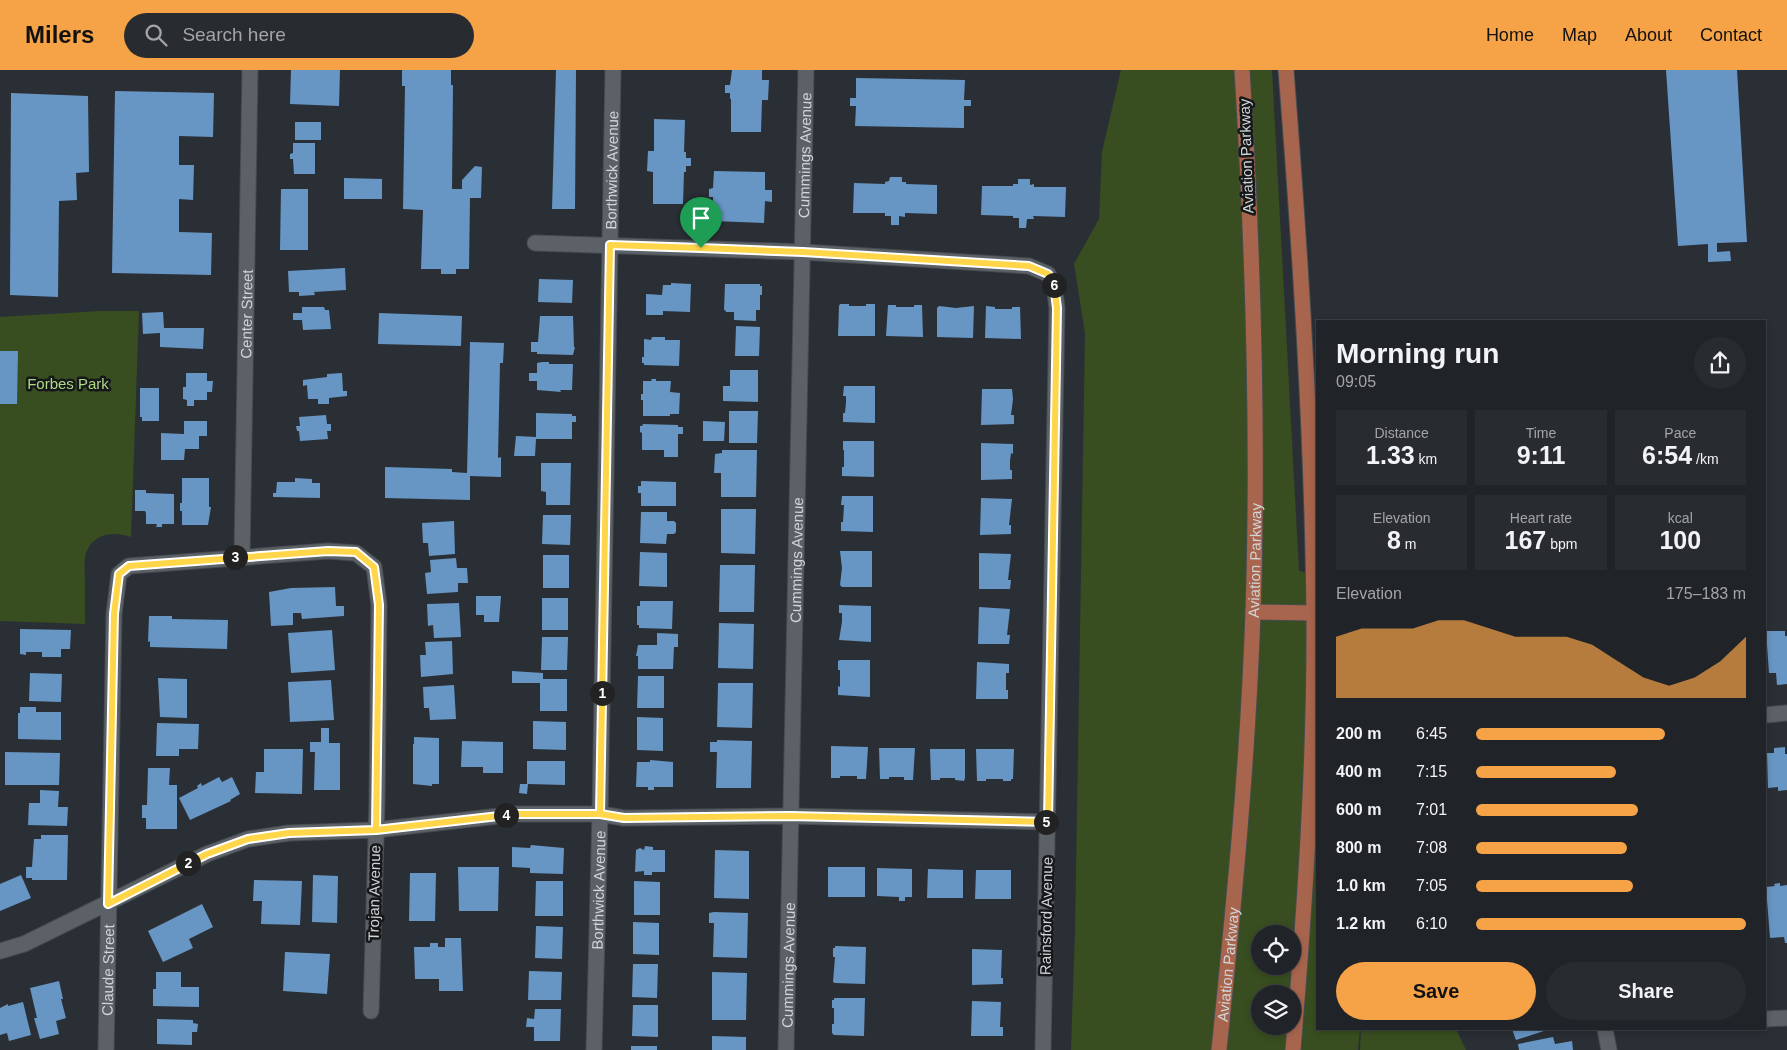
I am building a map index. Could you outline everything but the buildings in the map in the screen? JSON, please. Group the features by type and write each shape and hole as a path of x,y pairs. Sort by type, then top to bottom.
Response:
{"main road":[{"name":"Aviation Parkway","path":"1219,1050 1242,818 1253,612 1255,498 1253,334 1242,70"},
{"path":"1286,70 1304,332 1314,614 1306,887 1292,1050"},
{"path":"1253,612 1314,614"}],"street":[{"name":"Center Street","path":"242,556 250,70"},
{"name":"Borthwick Avenue","path":"594,1050 613,70"},
{"name":"Cummings Avenue","path":"786,1050 806,70"},
{"path":"535,243 803,252"},
{"name":"Rainsford Avenue","path":"803,252 1029,266 1048,274 1054,285 1057,308 1043,1050"},
{"name":"Trojan Avenue","path":"242,556 328,551 356,552 374,567 379,605 371,1011"},
{"name":"Claude Street","path":"106,1050 115,606 119,574 129,566 242,556"},
{"path":"1766,715 1787,713"},
{"path":"0,951 24,944 207,854 248,839 289,833 376,830 516,814 600,814 624,818 790,816 1048,822"},
{"path":"1766,1019 1787,1018"},
{"path":"1605,1030 1609,1050"}],"green space":[{"path":"1121,70 1272,70 1299,571 1316,575 1316,1030 1360,1030 1358,1050 1071,1050 1075,931 1085,333 1074,264 1099,219 1102,152"},
{"name":"Forbes Park","path":"100,311 139,311 131,537 109,534 97,539 88,549 85,557 85,624 0,621 0,317"},
{"path":"1361,1030 1456,1030 1466,1050 1360,1050"}],"route":[{"path":"701,248 610,245 600,814 516,814 376,830 289,833 248,839 207,854 108,904 114,614 119,574 129,566 242,556 328,551 356,552 374,567 379,605 376,830 446,822 516,814 574,814 600,814 624,818 790,816 1048,822 1057,308 1054,285 1048,274 1029,266 803,252 701,248"}]}
